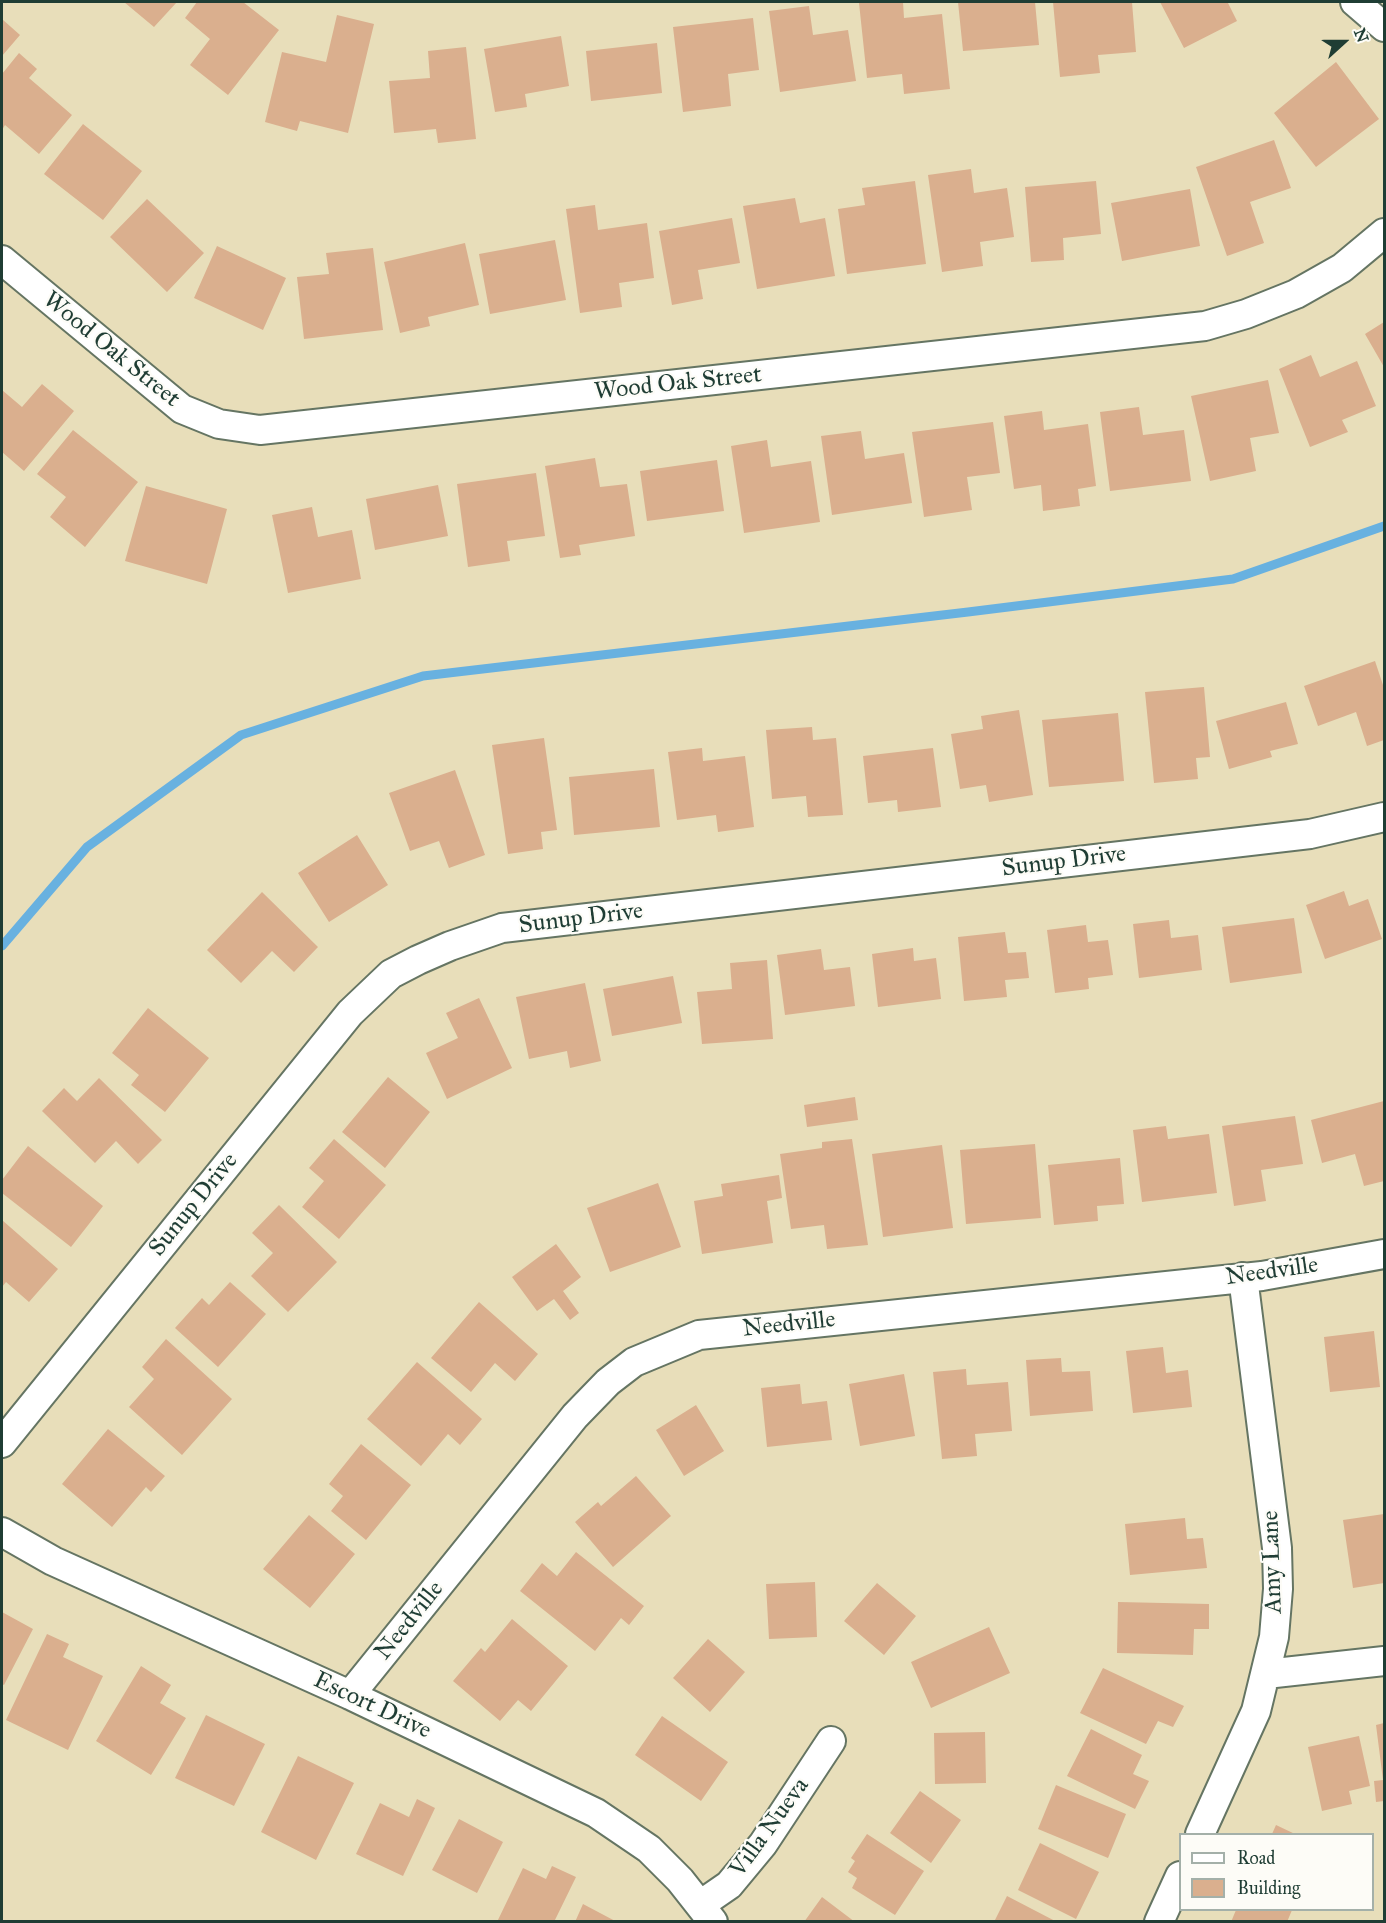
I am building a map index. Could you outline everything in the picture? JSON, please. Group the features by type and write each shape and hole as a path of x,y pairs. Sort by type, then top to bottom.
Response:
{"street":[{"path":"1355,2 1384,27"},
{"name":"Wood Oak Street","path":"2,260 182,409 219,424 260,430 1205,326 1246,314 1296,294 1342,268 1384,233"},
{"name":"Sunup Drive","path":"2,1443 350,1013 392,974 450,945 502,928 1310,834 1384,817"},
{"name":"Needville","path":"350,1695 575,1416 608,1383 634,1362 699,1335 1243,1277 1318,1267 1384,1254"},
{"name":"Amy Lane","path":"1200,1833 1256,1711 1274,1637 1278,1589 1277,1548 1243,1277"},
{"name":"Escort Drive","path":"2,1532 53,1561 350,1695 596,1813 649,1849 680,1880 706,1913"},
{"path":"1266,1674 1384,1661"},
{"name":"Villa Nueva","path":"706,1913 763,1844 831,1741"},
{"path":"1159,1922 1179,1878"}],"building":[{"path":"124,2 177,2 154,27"},
{"path":"197,2 243,2 279,30 228,95 190,65 210,39 185,18"},
{"path":"903,2 904,18 942,14 950,89 904,94 902,74 867,78 859,3"},
{"path":"958,2 1035,2 1039,45 963,51"},
{"path":"1053,2 1132,2 1136,52 1098,55 1100,73 1060,77"},
{"path":"1160,2 1231,2 1228,3 1237,21 1184,48"},
{"path":"809,6 813,35 848,30 856,81 780,92 769,11"},
{"path":"337,15 374,24 348,133 300,121 297,131 265,122 282,52 326,62"},
{"path":"753,18 759,70 728,74 731,106 683,112 673,27"},
{"path":"2,19 20,35 2,56"},
{"path":"561,36 569,86 525,94 527,107 495,112 484,49"},
{"path":"657,43 662,93 591,101 586,51"},
{"path":"466,47 476,139 438,143 436,129 394,133 389,81 430,78 428,51"},
{"path":"19,53 37,69 29,78 72,115 39,154 5,125 2,130 2,74"},
{"path":"1336,62 1379,119 1316,167 1274,113"},
{"path":"83,124 142,171 103,220 44,174"},
{"path":"1274,140 1291,188 1250,202 1264,243 1227,256 1196,167"},
{"path":"971,169 974,193 1007,188 1014,237 980,242 983,266 942,272 928,175"},
{"path":"915,181 926,264 847,274 838,209 865,205 862,188"},
{"path":"1096,181 1101,234 1063,238 1064,260 1031,262 1025,187"},
{"path":"1190,189 1200,246 1122,261 1111,203"},
{"path":"795,198 800,223 825,218 835,276 757,289 743,206"},
{"path":"147,199 204,253 167,292 110,237"},
{"path":"595,205 598,230 647,223 654,278 619,283 622,307 580,313 566,209"},
{"path":"732,218 740,263 698,270 703,299 672,305 659,231"},
{"path":"555,240 566,300 490,314 479,254"},
{"path":"465,243 479,305 428,317 430,326 400,333 384,262"},
{"path":"217,246 286,278 263,330 194,298"},
{"path":"373,248 383,330 304,339 297,277 329,274 326,253"},
{"path":"1384,322 1384,367 1365,334"},
{"path":"1311,355 1320,377 1357,361 1376,406 1342,420 1348,432 1310,447 1279,369"},
{"path":"1268,380 1279,433 1250,438 1256,471 1210,481 1191,396"},
{"path":"42,384 74,411 24,471 2,452 2,390 22,407"},
{"path":"1139,407 1143,435 1184,430 1191,481 1110,491 1100,412"},
{"path":"1042,411 1044,430 1088,424 1096,486 1078,489 1080,506 1043,511 1041,485 1014,489 1004,416"},
{"path":"993,422 1000,473 967,477 972,510 924,517 912,432"},
{"path":"73,430 138,482 85,547 50,517 66,497 37,474"},
{"path":"861,431 865,459 904,453 912,503 832,515 821,436"},
{"path":"767,440 771,467 811,461 820,522 744,533 731,446"},
{"path":"595,458 600,487 627,484 635,536 579,545 581,555 560,558 545,466"},
{"path":"717,460 724,511 647,521 640,471"},
{"path":"536,473 545,536 507,541 510,561 468,567 457,484"},
{"path":"438,485 448,536 375,550 366,499"},
{"path":"146,486 227,509 207,584 125,561"},
{"path":"312,507 318,537 352,530 361,579 288,593 272,515"},
{"path":"1375,661 1384,688 1384,740 1367,746 1356,712 1318,726 1304,686"},
{"path":"1204,687 1210,757 1196,758 1198,779 1154,783 1145,692"},
{"path":"1286,702 1298,744 1270,751 1272,757 1229,769 1216,721"},
{"path":"1019,710 1033,795 989,802 986,785 960,789 951,734 983,729 981,716"},
{"path":"1118,713 1124,781 1049,787 1042,720"},
{"path":"812,727 813,740 836,738 843,815 808,817 806,796 772,799 766,730"},
{"path":"544,738 557,830 541,832 543,849 508,854 492,745"},
{"path":"702,748 703,761 745,756 754,827 718,832 716,815 677,820 668,752"},
{"path":"933,748 941,807 898,812 897,800 868,803 863,756"},
{"path":"654,769 660,827 574,835 569,777"},
{"path":"455,770 485,855 449,868 439,841 410,851 389,793"},
{"path":"357,835 388,885 329,922 298,873"},
{"path":"1344,891 1349,906 1368,899 1382,939 1325,959 1306,905"},
{"path":"262,892 318,947 294,972 272,951 241,983 207,950"},
{"path":"1294,918 1302,973 1230,983 1222,927"},
{"path":"1169,920 1171,938 1198,935 1202,970 1139,978 1133,924"},
{"path":"1086,925 1088,942 1108,940 1113,975 1088,978 1089,989 1055,993 1047,930"},
{"path":"1005,932 1008,953 1026,952 1029,978 1005,980 1007,997 964,1001 958,937"},
{"path":"913,948 914,961 936,958 941,999 878,1007 872,954"},
{"path":"821,949 824,970 850,967 855,1006 785,1015 777,955"},
{"path":"767,960 773,1039 702,1044 697,992 732,989 730,963"},
{"path":"673,976 682,1023 612,1036 603,989"},
{"path":"585,983 601,1061 570,1068 567,1051 529,1059 516,997"},
{"path":"479,998 512,1068 447,1099 426,1053 458,1038 446,1013"},
{"path":"148,1008 209,1058 165,1112 131,1085 139,1075 112,1053"},
{"path":"388,1077 430,1112 385,1168 342,1132"},
{"path":"99,1078 162,1140 138,1164 116,1141 95,1163 42,1111 64,1088 77,1101"},
{"path":"855,1097 858,1120 807,1127 804,1105"},
{"path":"1384,1101 1384,1181 1364,1186 1355,1154 1322,1163 1311,1120"},
{"path":"1295,1116 1303,1164 1261,1170 1266,1201 1234,1206 1222,1126"},
{"path":"1166,1126 1168,1139 1209,1134 1217,1193 1142,1202 1133,1130"},
{"path":"334,1139 386,1185 339,1239 302,1207 324,1181 309,1168"},
{"path":"852,1139 868,1245 827,1249 824,1225 791,1229 780,1154 822,1148 822,1142"},
{"path":"1035,1144 1041,1218 966,1224 960,1150"},
{"path":"942,1145 953,1228 883,1237 872,1154"},
{"path":"28,1146 103,1206 71,1247 2,1193 2,1180"},
{"path":"1120,1158 1124,1204 1097,1206 1098,1221 1054,1225 1048,1165"},
{"path":"779,1175 782,1198 767,1201 773,1243 702,1254 694,1201 723,1196 721,1184"},
{"path":"658,1183 681,1247 610,1272 587,1208"},
{"path":"279,1205 337,1262 288,1312 251,1276 273,1253 252,1233"},
{"path":"2,1220 58,1269 29,1302 6,1282 2,1287"},
{"path":"556,1244 581,1277 563,1291 579,1313 570,1320 554,1299 537,1311 512,1277"},
{"path":"230,1282 266,1314 218,1367 175,1328 202,1298 209,1305"},
{"path":"479,1302 538,1354 515,1381 495,1363 471,1392 431,1358"},
{"path":"1374,1331 1380,1387 1330,1392 1324,1337"},
{"path":"166,1339 232,1399 182,1455 129,1407 154,1379 142,1367"},
{"path":"1163,1347 1166,1373 1188,1370 1192,1407 1133,1413 1126,1351"},
{"path":"1061,1358 1062,1372 1090,1371 1093,1411 1030,1416 1026,1360"},
{"path":"417,1362 482,1419 460,1445 448,1434 421,1466 367,1419"},
{"path":"966,1369 967,1385 1008,1382 1012,1431 975,1434 977,1456 942,1459 933,1372"},
{"path":"904,1374 915,1436 860,1446 849,1384"},
{"path":"800,1384 802,1404 827,1401 832,1440 767,1447 761,1388"},
{"path":"696,1405 724,1451 684,1476 656,1430"},
{"path":"108,1429 165,1476 151,1492 146,1487 112,1527 62,1484"},
{"path":"361,1444 411,1485 366,1540 331,1511 343,1496 329,1484"},
{"path":"636,1476 671,1516 613,1567 575,1522 598,1502 601,1506"},
{"path":"1384,1514 1384,1583 1353,1588 1343,1520"},
{"path":"309,1515 355,1554 310,1608 263,1569"},
{"path":"1185,1518 1187,1539 1203,1538 1207,1568 1130,1575 1125,1524"},
{"path":"576,1552 644,1606 629,1625 621,1618 595,1651 520,1591 542,1563 557,1576"},
{"path":"815,1582 817,1637 769,1639 766,1584"},
{"path":"877,1583 916,1616 884,1655 844,1621"},
{"path":"1118,1602 1209,1604 1209,1629 1194,1629 1193,1655 1117,1653"},
{"path":"2,1612 33,1629 4,1685 2,1684"},
{"path":"512,1619 568,1666 531,1711 518,1700 500,1721 453,1681 481,1648 485,1652"},
{"path":"989,1627 1010,1673 931,1708 911,1662"},
{"path":"47,1634 69,1644 63,1657 103,1676 68,1750 6,1720"},
{"path":"708,1639 745,1672 710,1712 673,1678"},
{"path":"141,1666 171,1685 160,1703 186,1718 151,1775 96,1741"},
{"path":"1103,1668 1184,1706 1173,1727 1158,1721 1146,1744 1080,1713"},
{"path":"206,1715 265,1744 234,1806 175,1778"},
{"path":"662,1716 728,1762 701,1801 635,1755"},
{"path":"1384,1723 1384,1801 1376,1802 1374,1781 1383,1780 1376,1725"},
{"path":"1091,1729 1142,1755 1133,1774 1149,1781 1135,1809 1067,1776"},
{"path":"985,1732 986,1783 935,1784 934,1733"},
{"path":"1359,1736 1370,1786 1349,1791 1352,1804 1322,1811 1308,1747"},
{"path":"298,1756 354,1783 316,1860 261,1832"},
{"path":"1056,1785 1126,1814 1108,1858 1038,1829"},
{"path":"920,1791 961,1820 931,1863 890,1833"},
{"path":"417,1799 435,1808 403,1876 356,1854 380,1803 409,1817"},
{"path":"459,1819 503,1842 477,1893 432,1870"},
{"path":"1276,1825 1293,1833 1272,1833"},
{"path":"867,1834 924,1871 895,1915 852,1888 857,1878 848,1872 855,1861 851,1858"},
{"path":"1040,1843 1099,1872 1076,1919 1018,1890"},
{"path":"552,1866 576,1877 554,1922 497,1922 523,1868 546,1879"},
{"path":"1007,1896 1057,1922 994,1922"},
{"path":"822,1897 855,1922 804,1922"},
{"path":"583,1904 617,1922 575,1922"},
{"path":"1236,1911 1292,1911 1287,1922 1231,1922"}],"waterway":[{"path":"2,946 87,847 241,735 423,676 1233,579 1384,526"}]}
